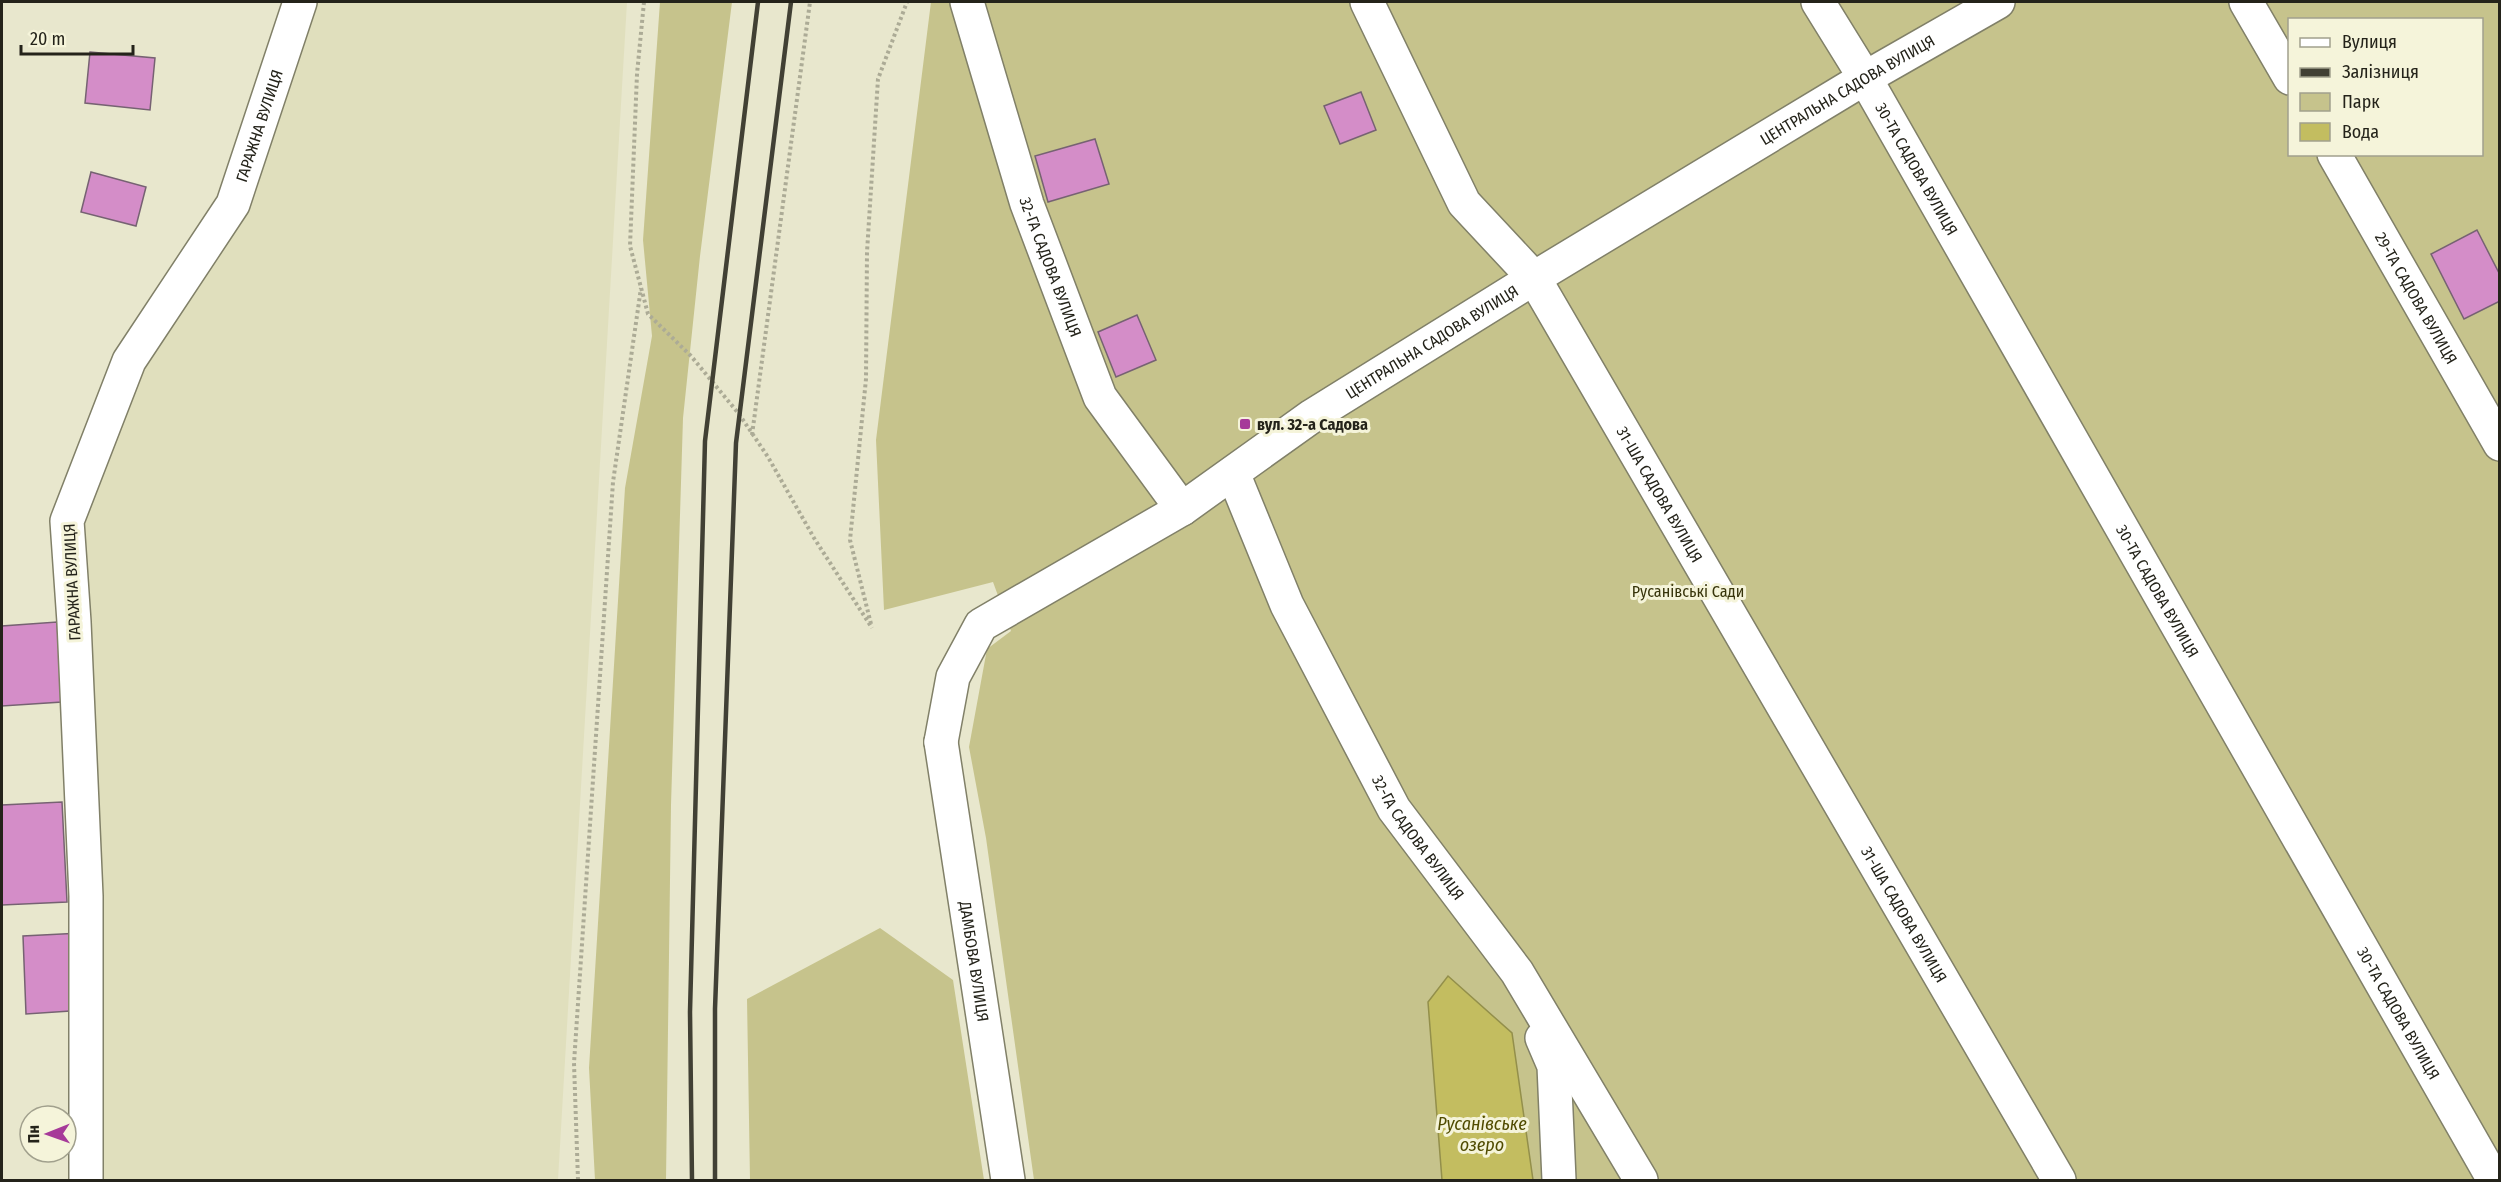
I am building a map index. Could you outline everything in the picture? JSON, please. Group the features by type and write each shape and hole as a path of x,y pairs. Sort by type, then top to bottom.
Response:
{"street":[{"name":"ГАРАЖНА ВУЛИЦЯ","path":"86,1180 87,896 67,521 129,361 233,204 300,2"},
{"name":"32-ГА САДОВА ВУЛИЦЯ","path":"967,2 1027,204 1100,397 1182,509"},
{"name":"31-ША САДОВА ВУЛИЦЯ","path":"1366,2 1464,203 1534,278 2059,1180"},
{"name":"30-ТА САДОВА ВУЛИЦЯ","path":"1818,2 1865,78 2494,1180"},
{"name":"ЦЕНТРАЛЬНА САДОВА ВУЛИЦЯ","path":"941,742 952,677 981,625 1182,509 1312,416 1534,278 1865,78 1998,2"},
{"path":"2246,2 2288,76"},
{"name":"29-ТА САДОВА ВУЛИЦЯ","path":"2335,156 2499,444"},
{"name":"32-ГА САДОВА ВУЛИЦЯ","path":"1233,473 1287,605 1394,808 1517,972 1641,1180"},
{"name":"ДАМБОВА ВУЛИЦЯ","path":"941,742 1008,1180"},
{"path":"1517,972 1554,1066 1559,1180"}],"path":[{"path":"644,2 637,74 630,246 648,314 712,379 740,414 768,457 814,538 872,628 850,540 866,379 867,252 878,79 907,2"},
{"path":"752,435 810,2"},
{"path":"578,1180 574,1063 612,482 641,288"}],"shaded area":[{"path":"300,2 627,2 558,1180 86,1180 67,521 129,361 233,204"}],"green space":[{"path":"660,2 732,2 700,256 683,418 671,805 666,1180 595,1180 589,1068 625,488 652,336 643,240"},
{"name":"Русанівські Сади","path":"931,2 2499,2 2499,1180 1034,1180 986,838 969,747 987,649 1011,631 993,582 884,610 876,440"},
{"path":"880,928 953,980 984,1180 750,1180 747,999"}],"water":[{"name":"Русанівське озеро","path":"1448,976 1512,1033 1533,1180 1442,1180 1428,1002"}],"building":[{"path":"90,52 155,58 150,110 85,103"},
{"path":"1361,92 1376,130 1340,144 1324,106"},
{"path":"1095,139 1109,184 1048,202 1035,156"},
{"path":"91,172 146,187 136,226 81,212"},
{"path":"2477,230 2500,275 2500,301 2464,319 2431,254"},
{"path":"1137,315 1156,360 1116,377 1098,332"},
{"path":"57,622 62,702 2,706 2,626"},
{"path":"62,802 67,902 2,905 2,805"},
{"path":"81,933 85,1010 26,1014 23,936"}],"railway":[{"path":"692,1180 690,1012 705,441 758,2"},
{"path":"715,1180 715,1009 736,443 791,2"}],"place":[{"name":"вул. 32-а Садова","path":"1245,424"}]}
